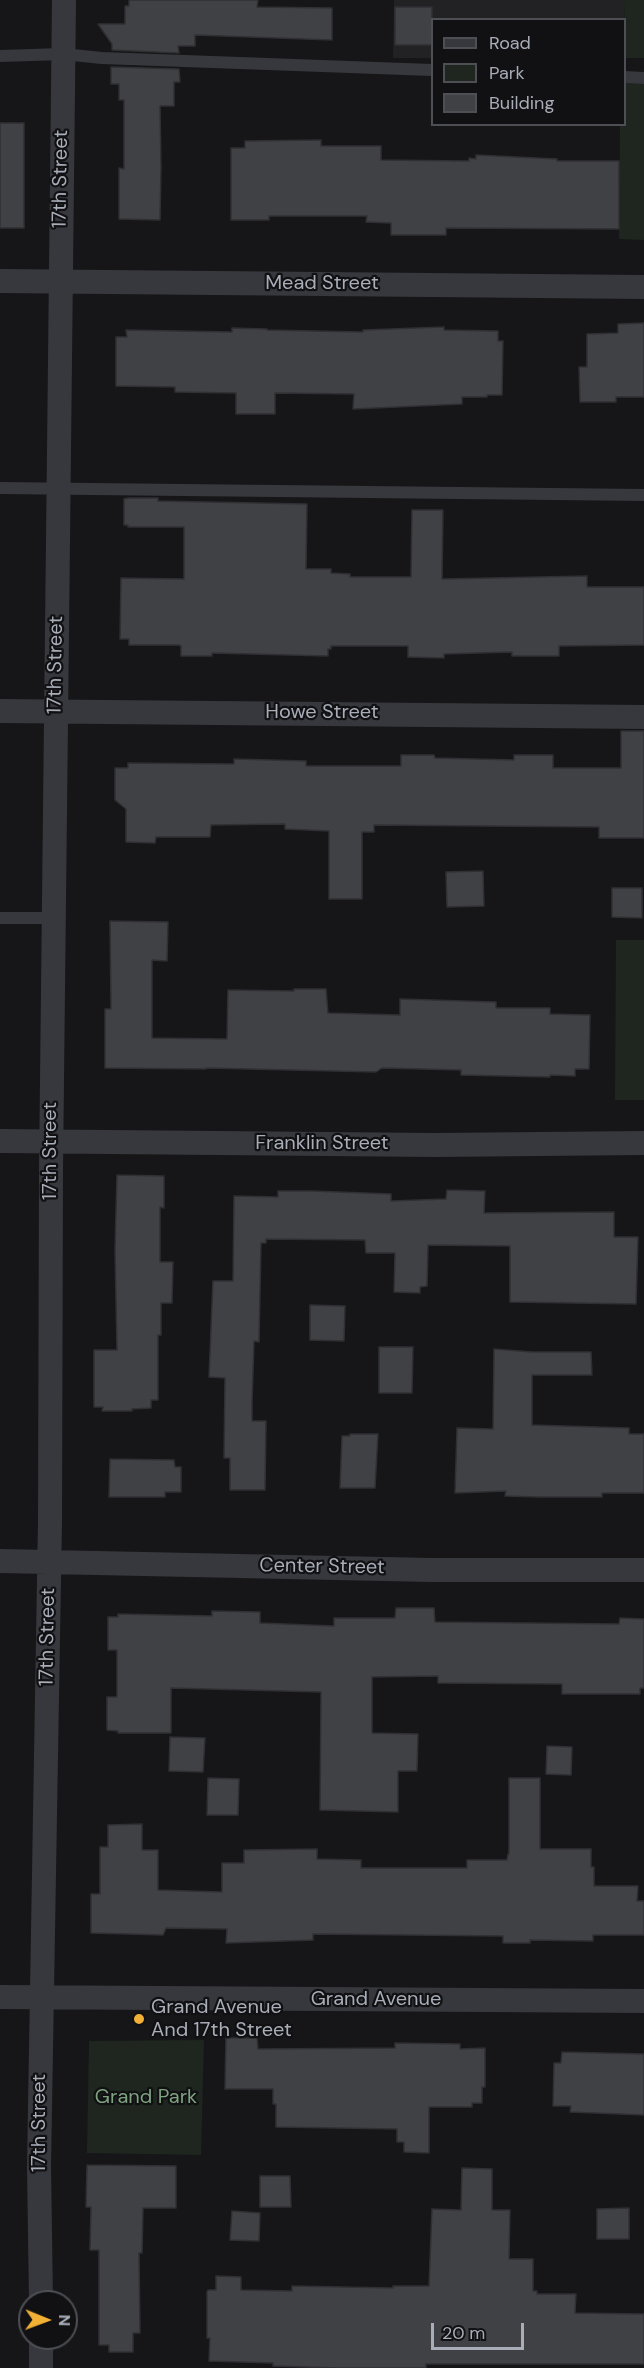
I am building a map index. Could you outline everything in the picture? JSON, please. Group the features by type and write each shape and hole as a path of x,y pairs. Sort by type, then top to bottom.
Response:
{"street":[{"name":"17th Street","path":"41,2290 41,1997 50,1562 51,1141 64,0"},
{"name":"Mead Street","path":"0,281 644,287"},
{"name":"Howe Street","path":"0,711 644,717"},
{"name":"Franklin Street","path":"0,1141 644,1143"},
{"name":"Center Street","path":"0,1561 430,1570 644,1570"},
{"name":"Grand Avenue","path":"0,1997 644,2001"},
{"path":"41,2350 41,2368"}],"lane":[{"path":"0,56 63,54 102,58 431,70"},
{"path":"626,77 644,78"},
{"path":"0,488 644,495"},
{"path":"0,918 54,918"}],"shaded area":[{"path":"394,0 624,0 624,18 431,18 431,58 393,58"}],"green space":[{"path":"624,0 644,0 644,58 626,58"},
{"path":"626,83 644,84 644,240 619,239 620,126 626,126"},
{"path":"616,940 644,940 644,1100 615,1100"},
{"name":"Grand Park","path":"204,2040 201,2155 87,2153 89,2041"}],"building":[{"path":"129,0 258,0 257,7 332,8 332,40 195,35 195,46 178,46 179,53 112,50 112,44 98,24 125,24 125,6 129,6"},
{"path":"395,7 432,7 431,45 395,45"},
{"path":"111,67 179,69 180,82 174,82 174,106 160,106 160,220 119,219 119,168 124,169 124,100 119,100 119,84 111,84"},
{"path":"0,123 24,123 24,228 0,228"},
{"path":"321,140 321,146 381,146 381,160 469,161 469,158 476,159 476,155 557,159 557,161 619,161 619,229 446,228 446,235 391,235 391,223 366,222 367,216 269,216 269,220 231,220 231,148 245,148 245,141"},
{"path":"644,323 644,397 616,397 616,402 580,402 579,367 587,367 587,334 618,333 618,324"},
{"path":"444,327 444,330 498,331 498,341 503,341 502,395 462,397 462,404 353,409 354,394 275,393 275,414 236,414 236,393 175,392 175,387 116,386 116,337 127,337 126,330 232,332 232,328 363,332 363,330"},
{"path":"158,498 158,501 307,504 306,569 331,569 331,573 350,574 350,577 411,577 412,510 443,510 442,579 587,576 587,587 644,587 644,645 559,646 559,656 512,656 512,652 444,654 444,658 408,657 408,646 331,646 331,649 328,649 328,656 212,653 212,656 181,656 179,645 129,645 129,639 120,639 121,578 184,579 184,527 128,527 124,525 124,499"},
{"path":"621,731 644,731 644,838 599,838 599,827 374,825 374,832 362,832 362,899 329,899 329,831 285,829 285,824 211,825 210,837 156,837 155,843 126,842 126,809 115,800 115,768 128,768 128,763 234,764 234,759 306,761 306,766 401,766 401,755 514,760 514,755 553,755 553,768 621,768"},
{"path":"483,871 484,906 447,907 446,872"},
{"path":"612,888 642,888 642,918 612,917"},
{"path":"110,921 168,922 167,961 152,960 152,1038 227,1039 228,990 326,989 328,1013 400,1015 400,999 496,1002 496,1008 550,1008 550,1014 590,1015 589,1069 575,1069 575,1076 550,1075 550,1077 461,1075 461,1070 382,1068 376,1072 105,1068 105,1009 111,1009"},
{"path":"117,1175 164,1176 164,1208 160,1207 160,1262 173,1262 172,1303 161,1303 161,1335 158,1335 158,1400 151,1400 151,1408 132,1409 132,1411 102,1411 103,1407 94,1407 94,1350 117,1350 115,1249"},
{"path":"447,1190 485,1191 484,1213 614,1212 614,1237 638,1237 636,1304 510,1302 510,1246 428,1245 427,1286 420,1287 420,1293 394,1292 395,1253 366,1253 365,1240 266,1239 266,1243 261,1243 259,1342 254,1341 252,1403 252,1421 266,1421 265,1490 230,1490 230,1458 224,1458 225,1378 209,1377 213,1281 233,1281 234,1196 278,1197 278,1191 312,1191 391,1194 391,1201 446,1199"},
{"path":"310,1305 345,1306 344,1341 310,1340"},
{"path":"379,1347 413,1347 412,1393 379,1393"},
{"path":"494,1349 532,1352 591,1352 592,1375 532,1375 532,1425 629,1428 629,1434 644,1434 644,1493 602,1493 602,1497 539,1497 505,1496 506,1491 455,1493 457,1428 493,1429"},
{"path":"350,1434 378,1434 375,1488 340,1488 342,1436 350,1436"},
{"path":"110,1459 174,1460 175,1467 181,1467 181,1492 165,1492 165,1497 109,1497"},
{"path":"396,1608 434,1608 435,1622 619,1624 620,1618 644,1619 644,1688 640,1688 640,1694 562,1694 562,1684 438,1683 438,1676 372,1677 372,1733 418,1734 417,1771 398,1771 398,1812 320,1810 321,1692 171,1688 171,1733 118,1733 118,1731 107,1730 107,1697 117,1697 117,1650 108,1650 108,1617 118,1617 118,1614 212,1616 212,1611 260,1612 260,1623 334,1626 334,1618 395,1618"},
{"path":"170,1737 205,1738 203,1772 169,1771"},
{"path":"547,1746 572,1747 571,1775 546,1774"},
{"path":"208,1778 239,1779 238,1815 207,1815"},
{"path":"509,1778 540,1778 540,1849 591,1849 594,1886 638,1886 637,1901 644,1901 644,1935 593,1935 593,1941 530,1940 530,1943 503,1943 503,1936 313,1934 313,1940 226,1943 227,1929 166,1928 163,1935 91,1933 91,1894 100,1894 100,1847 108,1847 108,1825 142,1824 142,1850 158,1850 158,1890 222,1892 222,1863 244,1863 244,1850 317,1849 317,1859 361,1860 361,1868 467,1868 467,1860 507,1860 509,1854"},
{"path":"226,2038 257,2038 258,2049 395,2048 395,2043 460,2044 460,2049 485,2048 485,2087 482,2087 482,2103 472,2103 472,2107 429,2107 429,2153 404,2152 404,2142 397,2142 397,2129 276,2127 276,2104 273,2104 273,2089 225,2089"},
{"path":"562,2052 644,2054 644,2115 570,2112 571,2106 553,2106 554,2063 561,2063"},
{"path":"87,2165 176,2166 176,2208 143,2208 142,2253 139,2253 140,2333 133,2333 133,2352 109,2352 109,2345 99,2345 99,2250 90,2250 91,2207 86,2207"},
{"path":"462,2168 492,2169 492,2210 510,2210 509,2259 533,2259 533,2291 537,2291 537,2294 576,2294 575,2313 644,2314 644,2364 426,2364 426,2368 336,2368 209,2361 207,2292 216,2290 216,2276 241,2277 241,2290 292,2291 292,2286 393,2288 393,2286 429,2286 432,2209 461,2210"},
{"path":"260,2176 290,2176 291,2207 260,2207"},
{"path":"629,2208 629,2239 597,2239 597,2209"},
{"path":"232,2211 260,2213 259,2241 230,2240"}],"place":[{"name":"Grand Avenue And 17th Street","path":"139,2019"}]}
